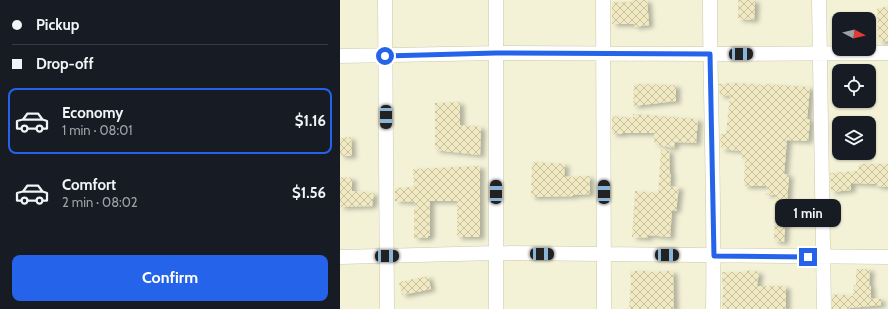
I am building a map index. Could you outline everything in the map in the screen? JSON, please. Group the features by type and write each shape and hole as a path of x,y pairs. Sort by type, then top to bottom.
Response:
{"street":[{"path":"385,0 387,309"},
{"path":"496,0 496,309"},
{"path":"603,0 604,309"},
{"path":"710,0 714,256 713,309"},
{"path":"819,0 824,309"},
{"path":"340,56 496,53 888,53"},
{"path":"340,257 496,254 604,254 888,257"}],"shaded area":[{"path":"340,0 888,0 888,309 340,309"}],"building":[{"path":"632,0 647,0 649,25 634,27 634,24 612,24 612,2 632,2"},
{"path":"738,0 755,0 754,20 738,19"},
{"path":"888,7 888,41 879,42 877,8"},
{"path":"734,83 810,87 807,119 810,120 808,141 787,140 784,174 789,175 784,242 774,241 775,195 766,195 767,186 744,186 745,159 742,159 741,151 721,149 720,134 726,134 730,95 720,96 719,84"},
{"path":"634,84 676,85 676,101 633,106"},
{"path":"460,102 460,125 481,127 480,155 435,150 435,103"},
{"path":"633,114 698,119 696,143 675,142 674,148 654,143 654,133 612,134 612,116 633,118"},
{"path":"351,137 352,156 340,156 340,138"},
{"path":"661,150 669,150 671,173 670,186 679,187 676,211 672,210 670,237 648,235 648,238 632,237 635,191 658,193"},
{"path":"532,162 565,164 564,177 590,176 590,194 531,197"},
{"path":"859,164 888,164 888,187 876,186 876,184 851,183 851,190 831,192 830,173 858,171"},
{"path":"480,166 480,237 457,237 457,201 430,201 430,236 428,236 428,238 414,238 414,202 395,201 395,188 414,187 413,169"},
{"path":"340,177 352,178 352,191 374,193 372,206 340,207"},
{"path":"856,269 870,269 869,285 871,285 871,298 881,299 881,305 850,309 832,309 832,294 853,296 854,285 856,285"},
{"path":"747,270 759,272 757,286 786,286 786,309 722,309 722,272 747,272"},
{"path":"630,271 673,271 674,309 629,309 631,282"},
{"path":"428,276 431,289 402,295 399,282"}],"route":[{"path":"385,56 496,53 710,54 714,256 808,257"}]}
